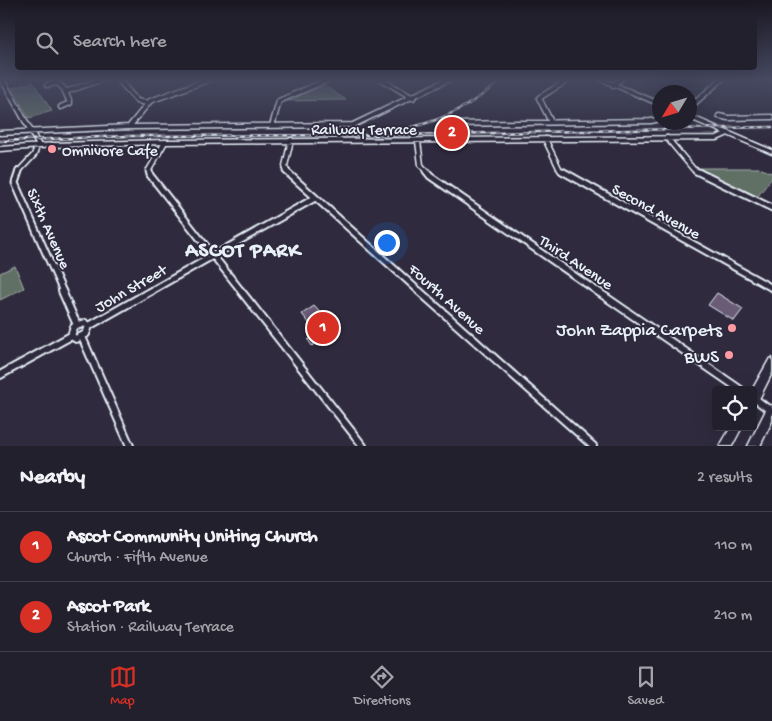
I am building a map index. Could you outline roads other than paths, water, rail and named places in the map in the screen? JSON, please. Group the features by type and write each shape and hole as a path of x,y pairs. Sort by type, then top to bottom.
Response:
{"main road":[{"path":"697,115 772,146"},
{"path":"697,120 772,152"},
{"path":"757,391 772,363"},
{"path":"754,446 772,410"},
{"path":"731,444 736,431"}],"street":[{"path":"13,100 38,145"},
{"path":"61,107 70,103 69,100"},
{"path":"136,100 146,103 154,100"},
{"path":"272,126 280,101 283,100"},
{"path":"0,133 129,127 357,124 409,100"},
{"path":"540,100 552,122"},
{"path":"129,127 146,103"},
{"path":"719,116 728,118 772,117"},
{"path":"450,124 652,121"},
{"path":"34,137 52,130"},
{"name":"Railway Terrace","path":"0,148 38,145 291,140 418,141 545,138 717,138 728,133"},
{"name":"Second Avenue","path":"545,138 560,170 772,288"},
{"path":"668,138 694,170 772,208"},
{"name":"Fourth Avenue","path":"291,140 286,166 287,173 593,446"},
{"name":"Third Avenue","path":"418,141 421,165 430,176 735,386"},
{"path":"165,142 149,170 150,175 363,446"},
{"name":"Sixth Avenue","path":"38,145 36,152 16,174 15,183 77,325"},
{"name":"John Street","path":"89,326 315,198"},
{"path":"85,323 89,326 88,332 82,337 76,339 71,336 72,330 77,325 85,323"},
{"path":"0,375 71,336"},
{"path":"82,337 130,446"},
{"path":"757,401 772,410"}],"railway":[{"path":"402,129 443,117 475,100"},
{"path":"0,141 128,136 398,135 772,127"}],"place":[{"name":"Ascot Park","path":"452,133"},
{"name":"Omnivore Cafe","path":"52,149"},
{"name":"Ascot Community Uniting Church","path":"323,328"},
{"name":"John Zappia Carpets","path":"732,328"},
{"name":"BWS","path":"729,355"}],"district":[{"name":"ASCOT PARK","path":"243,249"}]}
